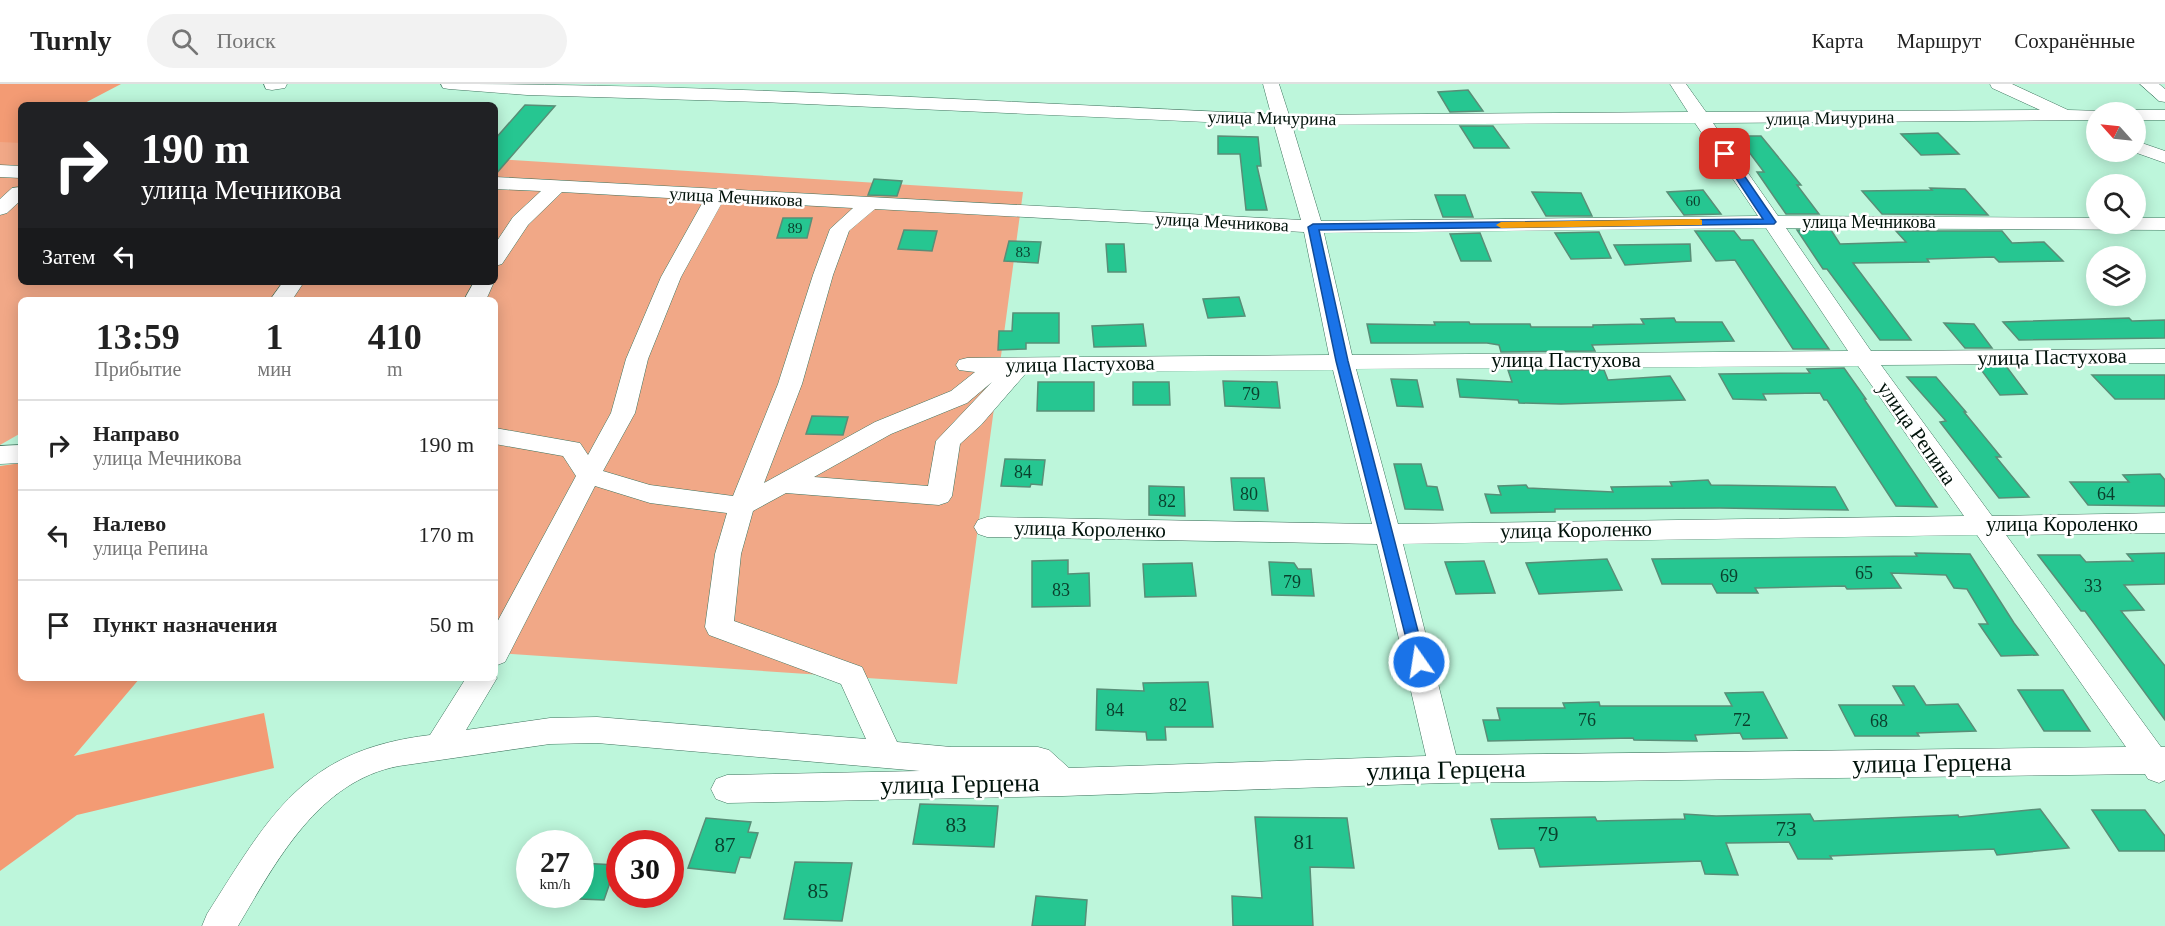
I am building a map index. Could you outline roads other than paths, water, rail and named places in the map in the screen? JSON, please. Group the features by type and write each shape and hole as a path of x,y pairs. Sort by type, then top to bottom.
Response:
{"street":[{"name":"улица Мичурина","path":"449,84 527,90 765,90 1282,120 2086,116"},
{"path":"1271,84 1313,227 1342,361 1388,534 1444,769"},
{"name":"улица Репина","path":"1678,84 1865,359 1981,524 2161,765"},
{"path":"1998,84 2086,124"},
{"path":"2148,84 2165,97"},
{"path":"2146,115 2165,115"},
{"path":"2146,150 2165,157"},
{"path":"0,171 18,181"},
{"name":"улица Мечникова","path":"498,183 868,205 1313,227 1771,222 2165,224"},
{"path":"0,209 18,185"},
{"path":"498,255 520,221 557,187"},
{"path":"498,648 588,475 623,414 638,359 671,277 716,196"},
{"path":"868,205 840,229 823,274 790,384 742,506 728,554 719,627 852,676 888,754"},
{"name":"улица Пастухова","path":"967,365 2165,356"},
{"path":"498,437 571,449 588,475 650,494 742,506 883,428 959,396 1010,364"},
{"path":"783,484 939,496 948,441 973,419 1010,364"},
{"path":"0,455 18,454"},
{"name":"улица Короленко","path":"987,527 1388,534 2165,523"},
{"path":"439,747 480,681"},
{"path":"219,926 280,828 321,786 376,757 549,731 597,730 951,761 1038,760 1063,782"},
{"name":"улица Герцена","path":"727,789 1063,782 1444,769 2161,765"}]}
